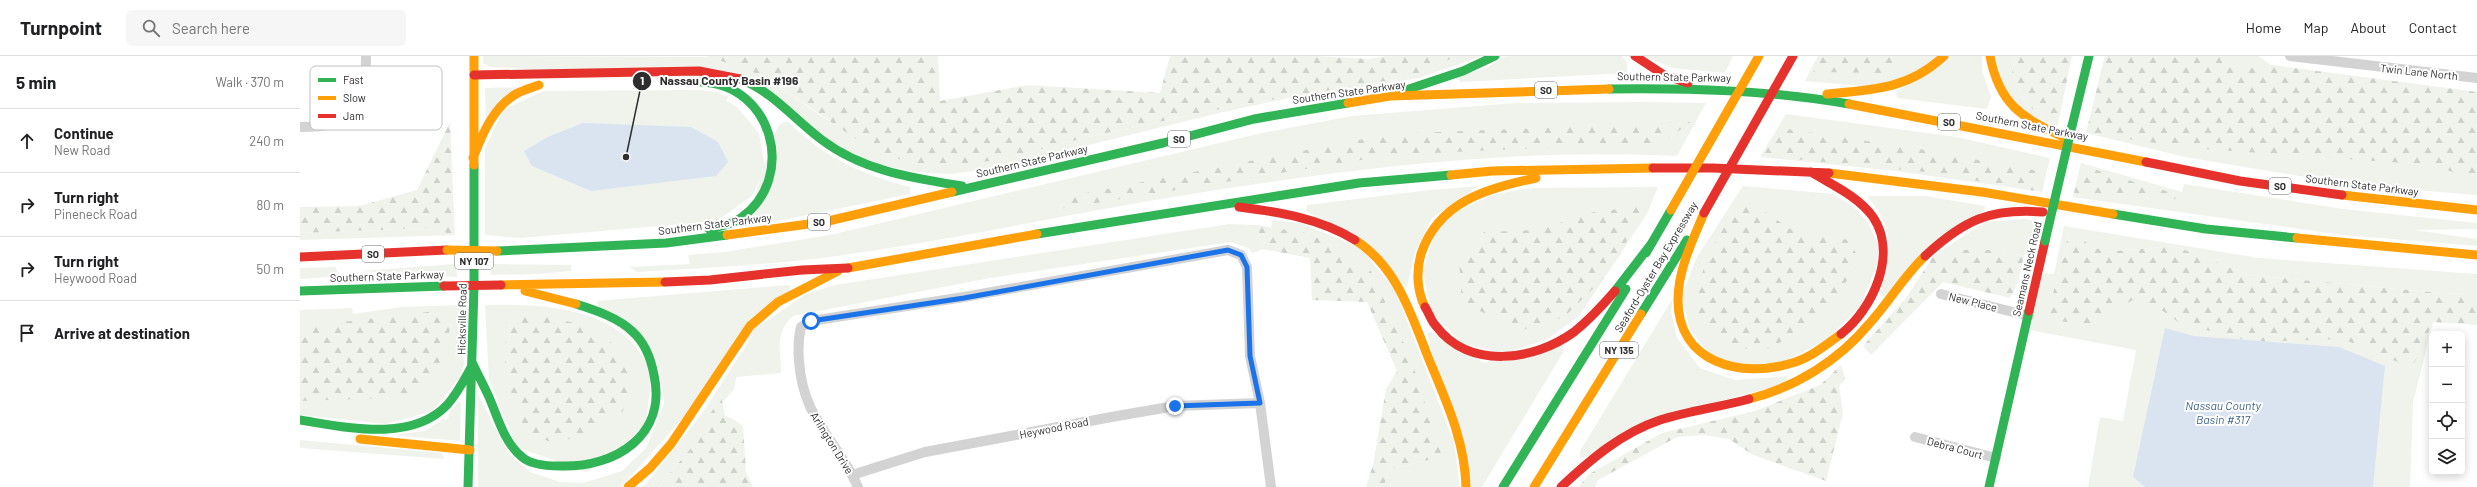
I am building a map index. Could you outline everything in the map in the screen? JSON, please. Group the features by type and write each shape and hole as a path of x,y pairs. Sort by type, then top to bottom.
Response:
{"main road":[{"name":"Hicksville Road","path":"468,487 474,286 474,56"},
{"path":"1390,96 1428,81 1463,71 1495,56"},
{"path":"1635,56 1664,75 1702,88"},
{"name":"Seaford-Oyster Bay Expressway","path":"1503,487 1600,333 1759,56"},
{"name":"Seaford-Oyster Bay Expressway","path":"1534,487 1704,213 1793,56"},
{"path":"1802,96 1891,88 1908,83 1925,73 1944,56"},
{"path":"1990,56 1997,87 2018,115 2095,151"},
{"name":"Seamans Neck Road","path":"1989,487 2089,56"},
{"path":"474,79 699,71 733,76 761,90 818,139 846,156 884,173 968,188"},
{"path":"473,158 482,133 495,114 514,96 543,85 474,79"},
{"path":"666,243 738,220 763,194 774,161 772,140 763,119 750,103 738,94 711,82 688,82"},
{"name":"Southern State Parkway","path":"300,257 446,250 497,251 666,243 824,222 1163,143 1254,119 1390,96 1553,89 1702,88 1802,96 1990,130 2240,181 2401,202 2477,210"},
{"name":"Southern State Parkway","path":"300,291 444,286 608,284 710,280 802,270 840,270 980,246 1022,236 1219,204 1423,176 1492,171 1573,169 1712,168 1810,172 1910,182 2206,229 2477,255"},
{"path":"1573,169 1491,189 1460,204 1438,222 1422,249 1418,279 1424,307 1441,333 1463,350 1482,356 1513,358 1540,350 1572,333 1584,323 1652,243"},
{"path":"1704,213 1680,286 1679,316 1686,336 1701,353 1721,366 1753,371 1786,366 1810,356 1840,336 1856,319 1874,293 1883,263 1883,239 1874,218 1861,204 1810,172"},
{"path":"1219,204 1272,211 1319,221 1355,239 1383,264 1392,276 1407,306 1459,434 1465,463 1466,487"},
{"path":"1561,487 1602,452 1630,434 1656,421 1775,392 1800,381 1827,364 1854,342 1880,314 1925,254 1947,234 1968,222 2000,212 2122,216"},
{"path":"628,487 650,468 671,444 750,326 778,302 840,270"},
{"path":"501,285 590,308 611,317 631,331 648,352 657,376 659,399 655,419 642,443 617,465"},
{"path":"300,420 376,430 421,423 441,411 450,402 472,364"},
{"path":"472,364 489,397 502,433 513,448 525,460 544,470 564,475"},
{"path":"347,438 470,450"}],"street":[{"name":"Twin Lane North","path":"2290,56 2477,78"},
{"name":"Arlington Drive","path":"858,487 852,475 815,420 801,382 798,339 801,327 811,321 964,298 1228,250 1241,255 1247,267 1250,356 1260,403"},
{"name":"New Place","path":"1941,294 2028,316"},
{"name":"Heywood Road","path":"852,475 925,452 1117,416 1175,406 1260,403"},
{"path":"1260,403 1272,487"},
{"name":"Debra Court","path":"1915,437 1996,458"}],"green space":[{"path":"483,56 714,57 764,76 827,120 1000,160 1092,136 1239,105 1394,80 1429,71 1455,56 1483,56 1419,78 1284,99 1219,113 999,167 952,174 914,172 872,163 823,138 756,81 491,67 483,63"},
{"path":"707,56 938,56 940,101 1027,85 1160,93 1170,56 1316,56 1370,59 1385,56 1455,56 1429,71 1394,80 1239,105 1092,136 1000,160 933,167 878,154 764,76"},
{"path":"1506,56 1622,56 1627,63 1627,73 1460,82 1458,77 1488,67"},
{"path":"1644,56 1733,56 1725,73 1672,68"},
{"path":"1818,56 1938,56 1907,78 1872,87 1805,81"},
{"path":"1823,56 1913,56 1886,73 1813,72"},
{"path":"1951,56 1982,56 1982,71 1991,96 1987,109 1897,98 1896,92"},
{"path":"1996,56 2015,56 2012,72 2027,106 2058,123 2057,126 2022,112 2002,85"},
{"path":"2015,56 2072,56 2058,123 2027,106 2012,72"},
{"path":"2105,56 2258,56 2271,65 2477,92 2477,195 2353,185 2185,157 2086,133"},
{"path":"2105,56 2228,56 2230,63 2251,68 2261,68 2271,65 2477,92 2477,180 2432,165 2190,148 2086,133"},
{"path":"522,87 486,119 485,88"},
{"path":"699,90 716,92 729,97 726,101 737,107 759,133 765,168 753,195 717,221 520,238 485,235 485,148 504,109 544,91"},
{"path":"1515,103 1706,103 1677,156 1610,154 1543,155 1476,159 1342,172 1209,191 914,244 837,256 712,268 637,272 629,267 690,264 688,255 724,252 830,235 1262,133 1352,116"},
{"path":"1786,114 1957,137 2050,158 2042,192 1896,171 1760,157"},
{"path":"787,121 815,145 844,163 875,176 910,187 910,194 749,227 747,221 775,133 780,124"},
{"path":"450,122 455,235 429,228 300,233 300,207 359,206 417,190"},
{"path":"1691,122 1656,147 1580,146 1392,155 1059,209 1060,198 1389,134"},
{"path":"1780,128 1914,148 2038,171 2036,191 1926,172 1763,156"},
{"path":"2081,163 2182,192 2184,184 2343,209 2477,223 2477,229 2414,230 2477,239 2477,246 2343,235 2073,197"},
{"path":"2081,163 2104,173 2183,196 2172,200 2136,194 2073,197"},
{"path":"1479,186 1432,218 1415,252 1407,287 1306,210 1307,205 1430,190"},
{"path":"1743,186 1833,194 1853,206 1867,221 1878,244 1878,262 1860,307 1825,341 1781,363 1740,366 1711,355 1690,330 1682,295 1697,257"},
{"path":"1658,187 1647,214 1579,316 1546,340 1505,353 1463,344 1431,312 1423,271 1435,232 1458,211 1492,195 1529,188"},
{"path":"1867,196 1925,196 1985,206 1984,211 1884,297 1880,295 1888,254 1887,232 1884,221"},
{"path":"1742,197 1792,230 1849,240 1860,261 1833,301 1773,348 1728,349 1693,319 1705,260"},
{"path":"1642,206 1620,256 1599,283 1564,317 1522,330 1462,303 1459,261 1484,232 1537,230 1594,212"},
{"path":"2025,219 2035,221 2031,242 2024,256 2000,252 1979,251 1934,255 1986,222"},
{"path":"1273,220 1300,223 1359,247 1395,290 1454,442 1460,487 1383,487 1390,469 1442,457 1371,271 1271,227"},
{"path":"1229,224 1257,225 1263,249 1253,253 1248,248 1231,242 990,278 793,316 787,322 781,335 781,373 736,377 735,388 723,402 721,396 692,447 658,487 641,487 646,484 703,412 758,327 806,294 835,285"},
{"path":"1257,225 1312,234 1371,271 1411,359 1442,457 1390,469 1383,487 1366,487 1373,465 1386,389 1397,371 1367,302 1312,300 1310,258 1263,249"},
{"path":"2064,226 2259,258 2477,274 2477,294 2441,293 2250,275 2174,246 2104,252 2069,234 2058,274 2433,322 2431,331 2429,331 2429,338 2413,403 2410,487 2088,487 2100,417 2123,421 2136,350 2030,330 2042,273 2054,274"},
{"path":"429,228 455,235 300,240 300,233"},
{"path":"2069,233 2104,252 2174,246 2250,275 2441,293 2477,294 2477,325 2433,322 2412,368 2343,339 2252,342 2179,323 2167,313 2133,300 2090,324 2046,320"},
{"path":"1965,250 1992,250 2024,256 2018,283 2010,298 1943,282 1871,355 1863,346 1906,298 1934,255"},
{"path":"456,264 457,277 360,271"},
{"path":"490,264 571,265 571,271 538,274 491,275"},
{"path":"336,267 337,272 328,277 300,279 300,268"},
{"path":"789,285 791,289 683,418 621,487 478,487 478,394 509,454 530,472 560,482 583,483 622,471 646,448 664,404 659,367 598,306 597,301"},
{"path":"1673,298 1671,311 1677,338 1700,368 1735,380 1789,376 1782,385 1711,403 1584,458 1580,457 1580,451"},
{"path":"462,305 464,365 460,377 433,411 386,424 300,415 300,310 352,308 353,314 402,307"},
{"path":"485,305 532,305 556,308 580,313 603,321 622,333 638,350 651,375 645,429 587,472 517,447 489,380"},
{"path":"436,311 454,316 434,380 418,394 387,398 300,401 300,324 333,323"},
{"path":"506,314 550,317 586,326 613,344 630,378 623,411 590,432 556,443 527,435 505,375"},
{"path":"1432,332 1484,363 1562,345 1564,351 1482,487 1470,487 1427,334"},
{"path":"1841,365 1845,378 1839,387 1843,413 1826,481 1753,455 1729,439 1704,435 1677,437 1598,480 1595,487 1578,487 1591,473 1662,433 1755,411 1820,385"},
{"path":"721,395 725,415 743,425 746,472 753,487 658,487 692,447"},
{"path":"459,401 461,403 460,441 392,435 425,431 444,418 445,420 448,419 449,414"},
{"path":"300,440 442,453 444,459 300,448"}],"water":[{"path":"583,123 691,127 718,142 728,162 716,176 591,191 532,166 524,151 548,137"},
{"name":"Nassau County Basin #317","path":"2165,328 2194,336 2339,347 2385,366 2373,487 2145,487 2133,477"}],"traffic: fast":[{"path":"1403,91 1463,71 1495,56"},
{"path":"2072,126 2089,56"},
{"path":"740,79 752,84 773,98 822,140 838,151 854,159 889,172 962,186"},
{"path":"701,82 725,87 745,98 760,115 769,135 772,157 769,180 759,200 741,218 725,225 709,229"},
{"path":"1609,89 1729,91 1819,99 1849,104"},
{"path":"952,192 1163,143 1254,119 1348,103"},
{"path":"2045,241 2072,126"},
{"path":"468,487 474,286 474,165"},
{"path":"1037,234 1359,183 1451,175"},
{"path":"1646,253 1671,210"},
{"path":"2113,214 2206,229 2297,238"},
{"path":"497,251 666,243 727,235"},
{"path":"1641,314 1687,240"},
{"path":"1615,291 1652,243"},
{"path":"300,291 444,286"},
{"path":"1503,487 1626,289"},
{"path":"473,364 506,437 516,451 526,460 546,465 581,465 600,461 618,454 633,444 645,431 653,415 656,396 651,363 641,341 627,327 606,315 576,304"},
{"path":"1989,487 2029,311"},
{"path":"300,420 337,426 377,429 397,428 415,424 432,417 447,405 458,390 473,364"}],"traffic: slow":[{"path":"474,56 474,165"},
{"path":"1671,210 1759,56"},
{"path":"1827,94 1890,86 1917,75 1931,67 1944,56"},
{"path":"1990,56 1999,86 2014,107 2035,123 2063,137"},
{"path":"473,158 484,131 501,106 516,94 539,85"},
{"path":"1348,103 1390,96 1609,89"},
{"path":"1849,104 2146,162"},
{"path":"1451,175 1492,171 1653,168"},
{"path":"1829,173 1982,192 2113,214"},
{"path":"1425,307 1420,294 1418,281 1419,261 1429,236 1439,222 1466,200 1500,187 1536,178"},
{"path":"727,235 824,222 952,192"},
{"path":"2342,195 2477,210"},
{"path":"1704,213 1683,266 1678,300 1681,321 1689,339 1701,352 1716,361 1734,367 1753,369 1772,367 1799,361 1818,351 1841,334"},
{"path":"848,268 1037,234"},
{"path":"2297,238 2477,255"},
{"path":"1355,240 1370,251 1382,264 1402,294 1410,311 1443,392 1459,438 1465,470 1466,487"},
{"path":"447,250 497,251"},
{"path":"1749,399 1766,394 1799,380 1815,371 1844,350 1869,324 1910,272 1925,256"},
{"path":"628,487 650,468 671,444 750,326 778,302 838,271"},
{"path":"501,285 665,282"},
{"path":"525,291 576,304"},
{"path":"1534,487 1641,314"},
{"path":"360,439 470,450"}],"traffic: jam":[{"path":"1635,56 1664,75 1688,83"},
{"path":"1704,213 1793,56"},
{"path":"474,75 699,71 740,79"},
{"path":"2146,162 2240,181 2342,195"},
{"path":"1653,168 1713,168 1829,173"},
{"path":"1811,172 1852,197 1867,210 1873,217 1880,232 1883,247 1882,264 1872,296 1853,323 1841,334"},
{"path":"1239,207 1269,211 1313,221 1341,232 1355,240"},
{"path":"1925,256 1952,233 1979,219 2008,212 2043,212"},
{"path":"2029,311 2045,241"},
{"path":"300,257 447,250"},
{"path":"665,282 710,280 802,270 848,268"},
{"path":"444,286 501,285"},
{"path":"1425,307 1434,324 1450,340 1466,350 1484,355 1502,356 1521,354 1558,342 1585,323 1615,291"},
{"path":"1561,487 1595,457 1632,432 1660,420 1749,399"}],"place":[{"name":"Nassau County Basin #196","path":"626,157"}],"route":[{"path":"811,321 964,298 1228,250 1241,255 1247,267 1250,356 1260,403 1175,406"}]}
